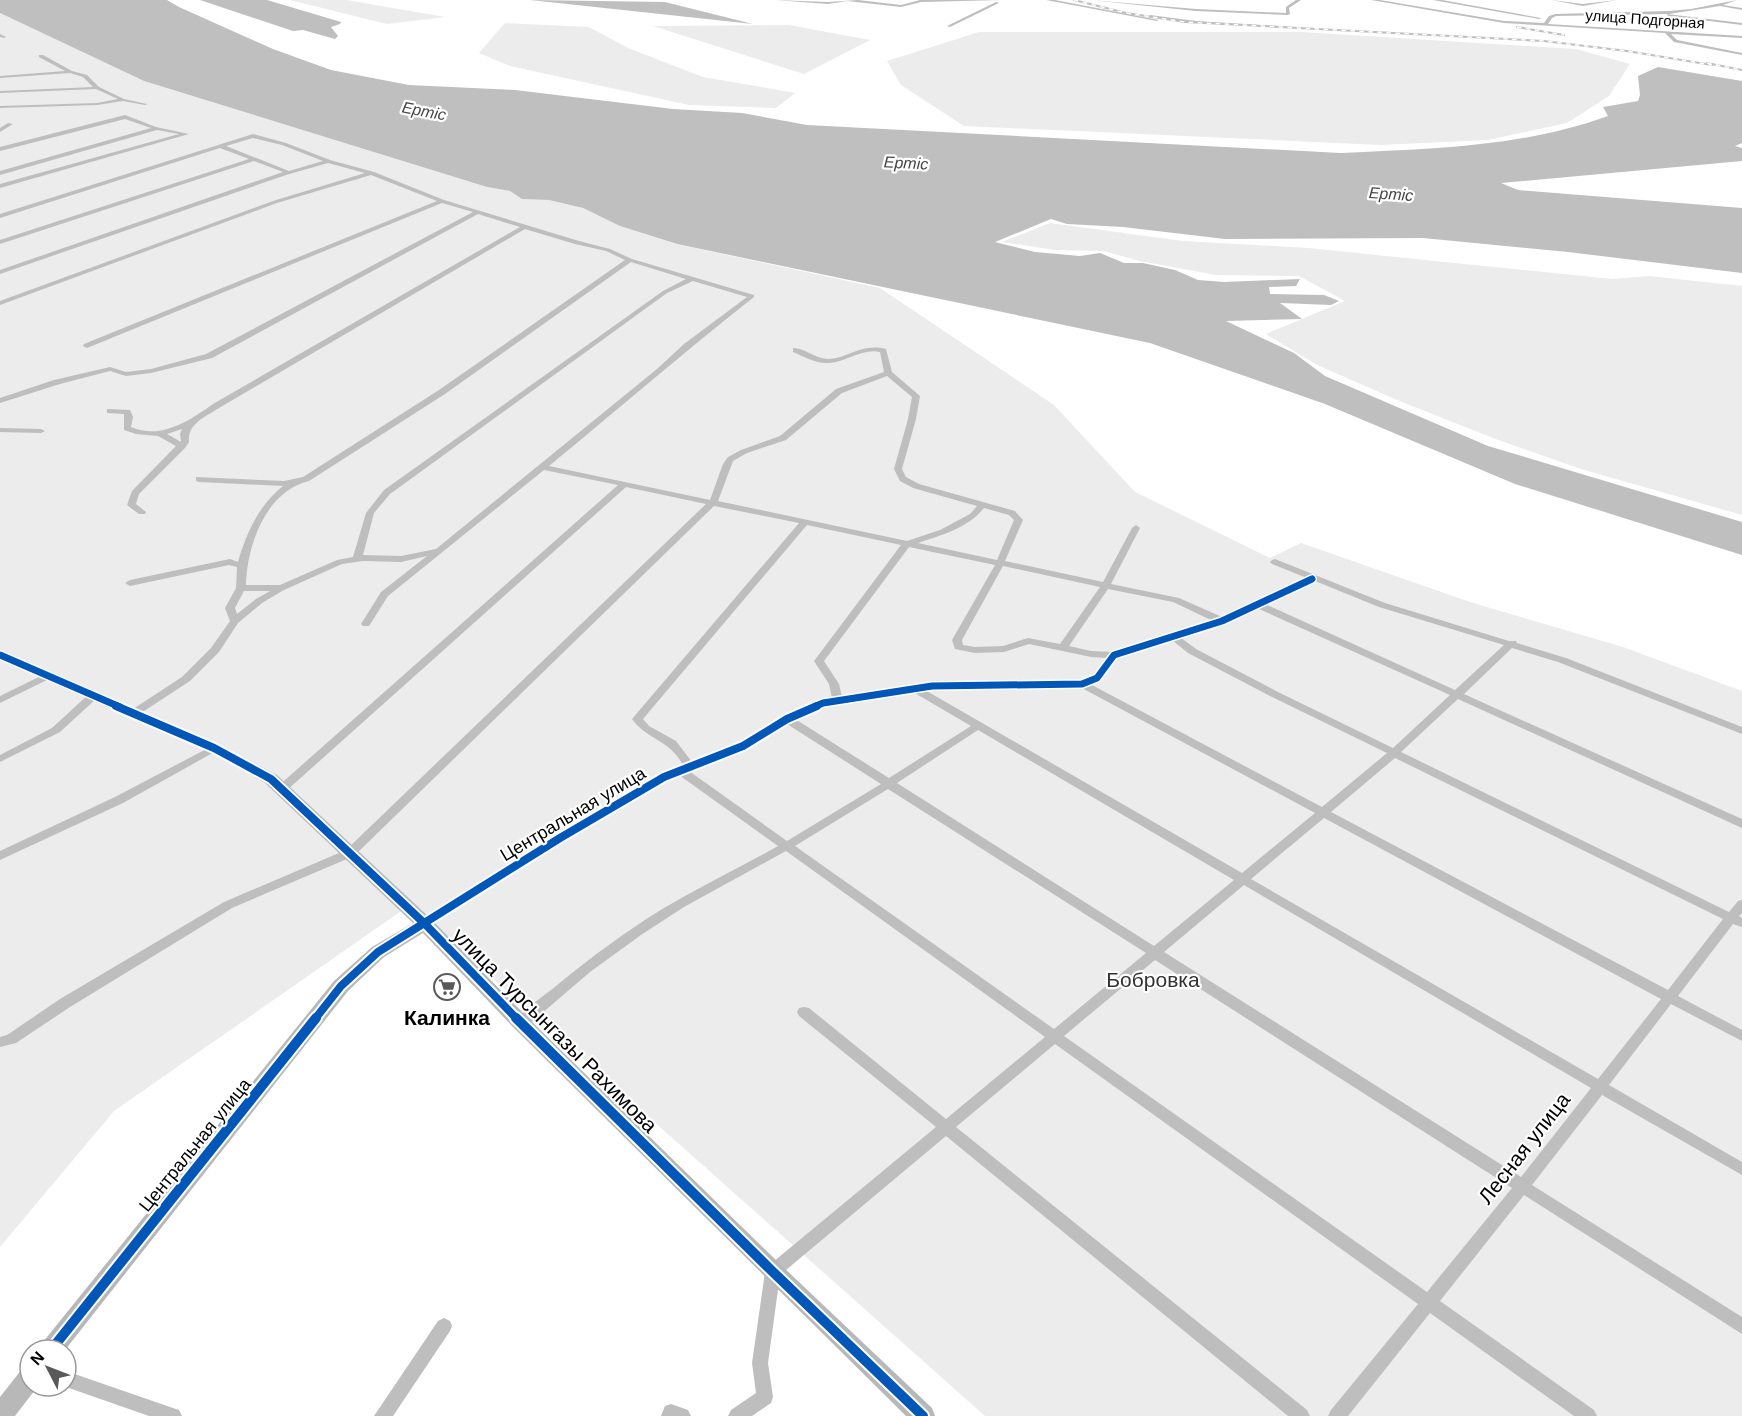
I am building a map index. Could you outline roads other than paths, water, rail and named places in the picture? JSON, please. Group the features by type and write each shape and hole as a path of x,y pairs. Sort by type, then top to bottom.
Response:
{"street":[{"path":"776,0 828,3 847,0 901,6 921,1 1001,0"},
{"path":"949,26 1001,0"},
{"path":"1048,0 1179,22"},
{"path":"1092,0 1160,7 1288,14 1287,8 1299,0"},
{"path":"1170,0 1150,16 1196,22 1291,27"},
{"path":"1287,0 1299,0"},
{"path":"1373,0 1504,22 1547,21 1552,16 1559,15 1662,12 1718,5 1735,0"},
{"path":"1435,0 1547,21"},
{"path":"1553,0 1583,5 1615,0"},
{"path":"1718,5 1742,9"},
{"path":"1662,12 1670,16 1742,24"},
{"name":"улица Подгорная","path":"1547,21 1742,38"},
{"path":"1665,32 1678,42 1742,54"},
{"path":"40,56 70,72 85,76 97,88 123,100 145,104"},
{"path":"0,61 10,61"},
{"path":"0,77 50,76 70,72"},
{"path":"0,92 97,88"},
{"path":"0,107 97,104 123,100"},
{"path":"0,149 125,117 155,128 186,134 0,186"},
{"path":"0,130 10,124"},
{"path":"0,173 155,128"},
{"path":"0,216 253,136 372,173 442,201 577,243 608,250 630,260 752,297 687,346 543,467 384,594 366,624"},
{"path":"220,146 286,171 284,174"},
{"path":"0,242 252,160"},
{"path":"0,272 328,161"},
{"path":"0,303 275,202 372,173"},
{"path":"87,346 442,201"},
{"path":"0,401 57,382 110,369 126,374 151,371 209,356 478,212"},
{"path":"110,411 127,412 129,417 127,428 136,432 160,434 188,425 216,406 524,227"},
{"path":"199,479 284,484 306,479 442,392 630,260"},
{"path":"357,559 370,513 387,492 642,308 665,292 691,279"},
{"path":"796,350 823,361 876,348 883,351 888,373 916,396 898,469 903,479 916,486 1012,513 1019,520 1000,562 957,640 959,647 975,650 1004,649 1028,641 1091,654 1114,655 1174,638 1222,621 1311,579"},
{"path":"0,1042 11,1039 65,1003 228,905 350,852 714,501 727,464 739,453 773,444 839,391 888,373"},
{"path":"141,512 131,505 135,493 182,446 185,442 183,434 188,425"},
{"path":"0,430 41,431"},
{"path":"160,434 182,446"},
{"path":"543,467 714,501 906,544 1176,600 1222,621"},
{"path":"235,621 230,608 241,588 242,566 255,522 273,499 294,483"},
{"path":"282,788 624,484"},
{"path":"838,702 834,684 819,661 906,544 943,532 973,516 982,505"},
{"path":"806,521 637,719 643,727 666,739 682,752 685,768 787,845 1588,1416"},
{"path":"1063,647 1106,585 1136,528"},
{"path":"134,714 186,679 215,650 235,621 281,588 340,562 357,559 402,559 439,551"},
{"path":"130,583 230,562 242,566"},
{"path":"1275,562 1311,579 1382,606 1512,643 1562,660 1742,731"},
{"path":"241,588 281,588"},
{"path":"1259,605 1742,824"},
{"path":"1174,638 1216,664 1736,920"},
{"path":"737,1416 765,1397 760,1363 773,1272 1155,953 1241,878 1395,752 1512,643"},
{"name":"улица Турсынгазы Рахимова","path":"0,655 214,748 271,778 425,924 521,1023 773,1272 923,1416"},
{"path":"1082,684 1097,678 1114,655"},
{"path":"0,700 47,676"},
{"path":"1082,684 1742,1036"},
{"name":"Центральная улица","path":"61,1338 341,986 378,952 560,838 664,777 743,746 788,719 823,703 932,686 1082,684"},
{"path":"915,689 1742,1169"},
{"path":"0,759 56,730 93,696"},
{"path":"788,719 1742,1326"},
{"path":"521,1023 585,967 653,920 787,845 978,726"},
{"path":"0,856 119,800 214,748"},
{"name":"Лесная улица","path":"1337,1416 1522,1187 1599,1086 1736,920 1742,904"},
{"path":"804,1012 1301,1416"},
{"path":"383,1416 444,1326"},
{"path":"78,1382 173,1416"},
{"path":"0,1416 18,1393"},
{"path":"670,1416 671,1412 682,1416"}],"water":[{"name":"Ертіс","path":"0,0 167,0 273,49 331,70 409,85 515,90 673,109 742,113 807,125 1341,153 1476,145 1576,126 1608,116 1603,107 1638,101 1640,95 1638,76 1658,67 1742,81 1742,143 1735,146 1742,148 1742,161 1501,183 1518,190 1742,208 1742,273 1568,252 1423,238 1225,239 1123,227 1067,224 1051,219 995,242 1035,252 1080,256 1100,253 1124,263 1143,263 1175,270 1198,280 1224,282 1300,279 1296,286 1269,287 1270,294 1324,295 1339,301 1331,305 1280,303 1302,319 1226,321 1294,353 1325,376 1488,446 1742,522 1742,555 1515,484 1325,404 1150,343 677,244 620,226 583,208 549,200 522,199 510,191 487,187 144,81 0,13"},
{"path":"200,0 267,0 341,22 331,27 338,36 335,39 303,30 293,31"},
{"path":"530,0 665,2 753,24"}],"railway":[{"path":"1074,0 1126,13 1185,22 1544,41 1627,51 1712,65"},
{"path":"1517,27 1564,35"},
{"path":"1707,63 1742,70"}],"place":[{"name":"Калинка","path":"447,987"}],"park label":[{"name":"Бобровка","path":"1153,979"}]}
